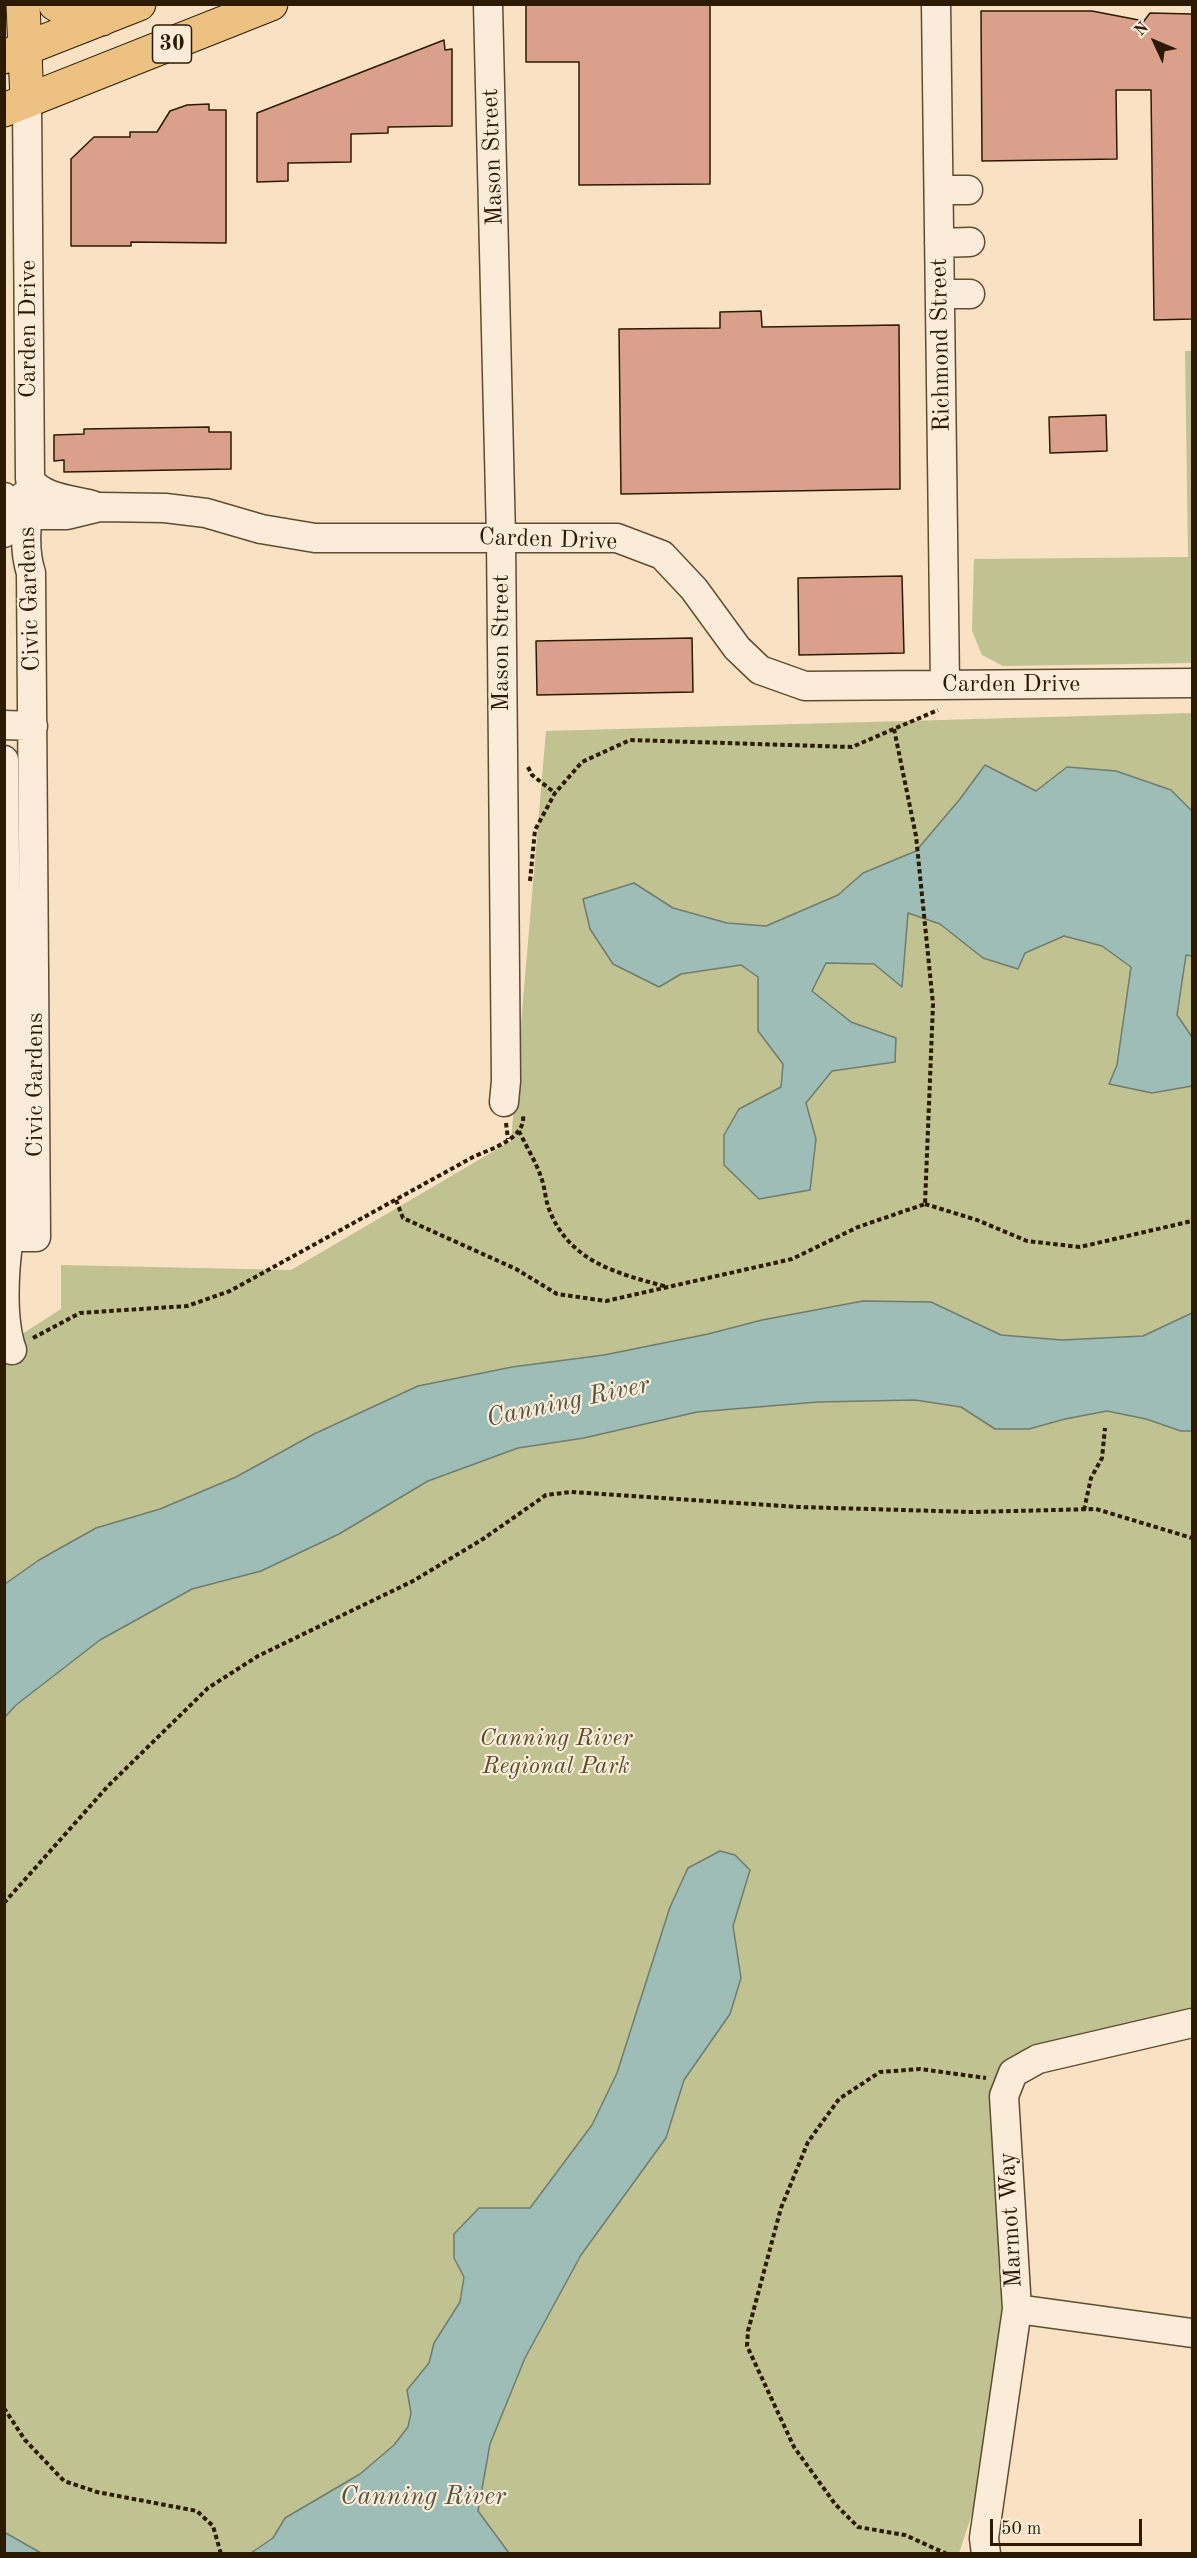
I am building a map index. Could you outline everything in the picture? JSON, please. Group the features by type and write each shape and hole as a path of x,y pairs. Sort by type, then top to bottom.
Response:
{"main road":[{"path":"16,106 15,53 23,4"},
{"path":"55,4 77,17 102,19"},
{"name":"30","path":"15,53 139,4"},
{"name":"30","path":"16,106 271,4"}],"street":[{"name":"Mason Street","path":"488,4 501,537 506,1081 504,1102"},
{"name":"Richmond Street","path":"936,4 945,685"},
{"name":"Carden Drive","path":"16,106 17,313 29,470 34,487 45,493 100,507"},
{"path":"939,189 968,190"},
{"path":"939,243 970,242"},
{"path":"940,294 970,294"},
{"name":"Civic Gardens","path":"4,760 9,1237 36,1237 44,961 33,726 31,573 12,513 34,487"},
{"name":"Carden Drive","path":"12,513 67,514 100,507 165,507 206,513 261,529 315,538 617,538 662,555 694,590 736,648 760,670 805,686 1192,683"},
{"path":"4,725 33,726"},
{"path":"5,962 44,961"},
{"path":"9,1237 5,1266 8,1338 12,1350"},
{"name":"Marmot Way","path":"986,2553 984,2538 1017,2310 1004,2096 1013,2073 1038,2059 1192,2024"},
{"path":"1017,2310 1192,2333"}],"path":[{"path":"894,729 916,836 933,1004 925,1204"},
{"path":"519,1131 541,1177 549,1209 567,1240 595,1264 632,1278 672,1288"},
{"path":"396,1200 403,1218 516,1269 556,1294 606,1301 672,1288 792,1259 858,1227 925,1204 976,1220 1027,1241 1080,1247 1192,1221"},
{"path":"1084,1510 1091,1478 1102,1458 1105,1428"},
{"path":"4,1904 108,1786 208,1688 258,1656 413,1581 483,1539 546,1495 572,1492 799,1507 972,1512 1096,1509 1192,1538"},
{"path":"947,2553 904,2535 858,2527 835,2504 794,2447 747,2346 748,2331 781,2208 808,2142 839,2099 880,2072 920,2069 986,2078 987,2090"},
{"path":"4,2408 25,2440 64,2481 97,2492 197,2511 213,2526 221,2553"}],"green space":[{"path":"1185,351 1192,351 1192,663 1003,666 982,655 972,631 974,559 1188,557"},
{"name":"Canning River Regional Park","path":"1192,713 1192,2020 1004,2073 1011,2264 988,2466 959,2553 5,2554 5,1345 61,1309 61,1265 291,1270 511,1141 546,731"}],"water":[{"path":"985,765 1036,791 1067,767 1116,771 1171,790 1192,811 1192,956 1186,955 1177,1015 1192,1037 1192,1086 1152,1093 1109,1084 1117,1065 1131,967 1102,946 1064,936 1025,953 1018,969 983,958 940,924 908,913 902,987 874,964 826,963 812,991 851,1022 896,1038 895,1062 832,1071 806,1103 816,1139 810,1190 759,1199 724,1165 724,1135 739,1109 781,1087 783,1064 758,1031 758,977 741,965 681,974 659,987 613,964 590,929 583,899 634,883 673,908 727,923 766,926 838,895 863,873 916,851"},
{"name":"Canning River","path":"863,1301 931,1302 1001,1335 1062,1340 1143,1336 1192,1313 1192,1431 1181,1431 1146,1419 1107,1411 1029,1429 995,1429 961,1407 915,1400 818,1402 697,1412 584,1438 518,1448 428,1481 339,1534 261,1571 192,1589 100,1640 16,1705 5,1717 5,1584 39,1560 96,1528 160,1509 236,1477 314,1434 418,1386 512,1367 604,1355 708,1334 762,1320"},
{"name":"Canning River","path":"720,1851 735,1855 750,1870 733,1926 741,1978 730,2014 684,2080 666,2138 581,2255 525,2358 490,2444 478,2511 509,2553 251,2553 273,2538 285,2518 360,2474 394,2445 408,2427 411,2413 407,2390 429,2363 434,2343 460,2302 464,2277 454,2258 454,2234 479,2208 530,2208 592,2125 617,2073 670,1907 688,1868"},
{"path":"4,2532 41,2553 5,2553"}],"building":[{"path":"526,4 710,4 710,184 579,185 579,62 526,62"},
{"path":"981,11 1092,11 1144,21 1150,13 1192,14 1192,319 1154,320 1151,90 1116,90 1117,159 982,161"},
{"path":"444,40 445,50 452,49 452,126 388,127 388,133 351,134 351,162 288,163 288,181 257,182 257,113"},
{"path":"209,104 209,110 226,110 226,243 131,242 131,246 71,246 71,159 94,137 130,137 130,132 157,132 170,111 187,105"},
{"path":"761,311 762,327 899,325 900,489 621,494 619,329 720,328 720,312"},
{"path":"1106,415 1107,451 1050,453 1049,417"},
{"path":"209,427 209,432 231,432 231,469 64,472 64,460 54,461 54,435 84,434 84,429"},
{"path":"902,576 904,653 799,655 798,578"},
{"path":"692,638 693,692 537,695 536,641"}]}
